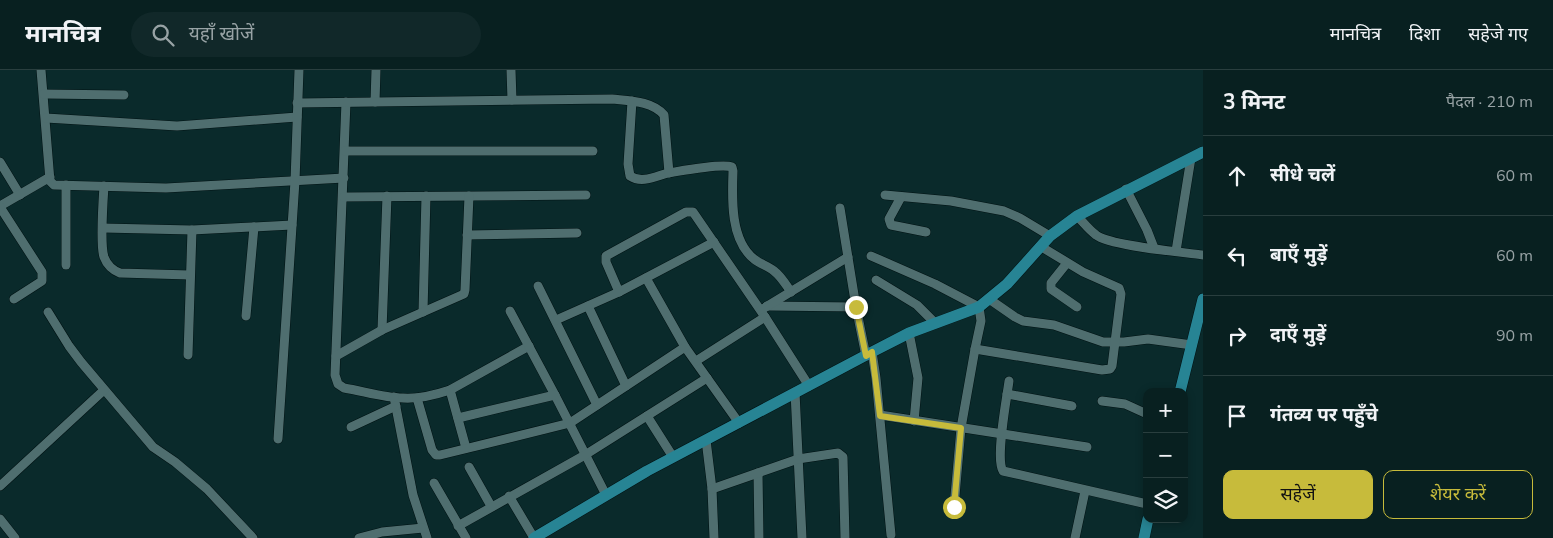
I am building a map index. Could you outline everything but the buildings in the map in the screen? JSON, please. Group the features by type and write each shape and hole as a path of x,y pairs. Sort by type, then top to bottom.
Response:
{"main road":[{"path":"534,538 673,457 795,392 909,334 979,307 1007,284 1050,236 1077,216 1126,189 1203,152"},
{"path":"1181,388 1203,299"},
{"path":"1144,538 1147,523"}],"street":[{"path":"41,70 50,181 54,185 166,188 344,178"},
{"path":"278,440 292,225 299,70"},
{"path":"375,102 376,70"},
{"path":"511,70 512,100"},
{"path":"44,94 124,96"},
{"path":"297,103 612,99 632,101 651,106 660,110 664,115 670,173"},
{"path":"632,101 628,164 630,176 634,179 644,180 670,173 732,167 732,201 737,231 746,252 755,260 775,271 791,292"},
{"path":"346,102 336,380 344,388 378,394 395,401"},
{"path":"46,118 177,126 297,117"},
{"path":"345,151 593,151"},
{"path":"1176,251 1190,158"},
{"path":"0,162 20,194"},
{"path":"14,299 42,281 42,272 0,207 50,177"},
{"path":"66,185 66,264"},
{"path":"104,186 103,254 109,266 114,271 120,273 190,275"},
{"path":"1126,189 1154,248"},
{"path":"344,197 586,195"},
{"path":"885,195 951,201 1004,211 1050,236"},
{"path":"382,330 387,196"},
{"path":"423,312 426,196"},
{"path":"336,356 382,330 464,294 469,196"},
{"path":"901,197 889,219 891,225 926,232"},
{"path":"840,208 856,307 869,354 880,416 890,535"},
{"path":"619,292 606,262 606,256 686,212 693,212 764,311 808,386"},
{"path":"1077,216 1097,236 1104,239 1203,255"},
{"path":"103,228 192,230 292,225"},
{"path":"246,316 254,226"},
{"path":"188,355 192,230"},
{"path":"467,235 577,233"},
{"path":"556,320 619,292 714,242"},
{"path":"975,349 1107,371 1112,366 1121,294 1119,288 1083,272 1040,246"},
{"path":"871,256 935,284 979,307 981,321 961,428 954,507"},
{"path":"696,361 791,292 848,257"},
{"path":"1067,263 1051,283 1051,289 1077,307"},
{"path":"646,278 685,347 739,423"},
{"path":"876,280 917,305 935,323"},
{"path":"538,286 597,405"},
{"path":"989,299 1014,317 1023,321 1054,326 1092,339 1114,343 1148,339 1192,345"},
{"path":"588,306 626,386"},
{"path":"764,311 856,307"},
{"path":"510,311 606,495"},
{"path":"48,312 69,346 153,447 175,462 207,489 253,538"},
{"path":"909,334 918,378 914,421"},
{"path":"351,427 395,401 450,390 529,346"},
{"path":"417,398 434,453 440,455 570,423 685,347"},
{"path":"458,526 585,455 707,378"},
{"path":"1009,381 1002,434 1000,466 1003,471 1143,503"},
{"path":"0,486 104,390"},
{"path":"450,390 466,448"},
{"path":"795,392 802,538"},
{"path":"1007,394 1072,406"},
{"path":"458,418 555,395"},
{"path":"395,401 413,495 427,538"},
{"path":"1102,402 1125,404 1143,412"},
{"path":"647,416 673,457"},
{"path":"880,416 1086,447"},
{"path":"706,440 712,489 714,538"},
{"path":"712,489 798,459 835,452 841,454 843,457 845,538"},
{"path":"469,467 491,506"},
{"path":"758,473 758,538"},
{"path":"434,483 466,538"},
{"path":"1076,538 1085,490"},
{"path":"510,496 534,538"},
{"path":"0,520 15,538"},
{"path":"359,538 382,532 423,528"}],"route":[{"path":"856,307 866,356 872,352 880,416 961,428 954,507"}]}
